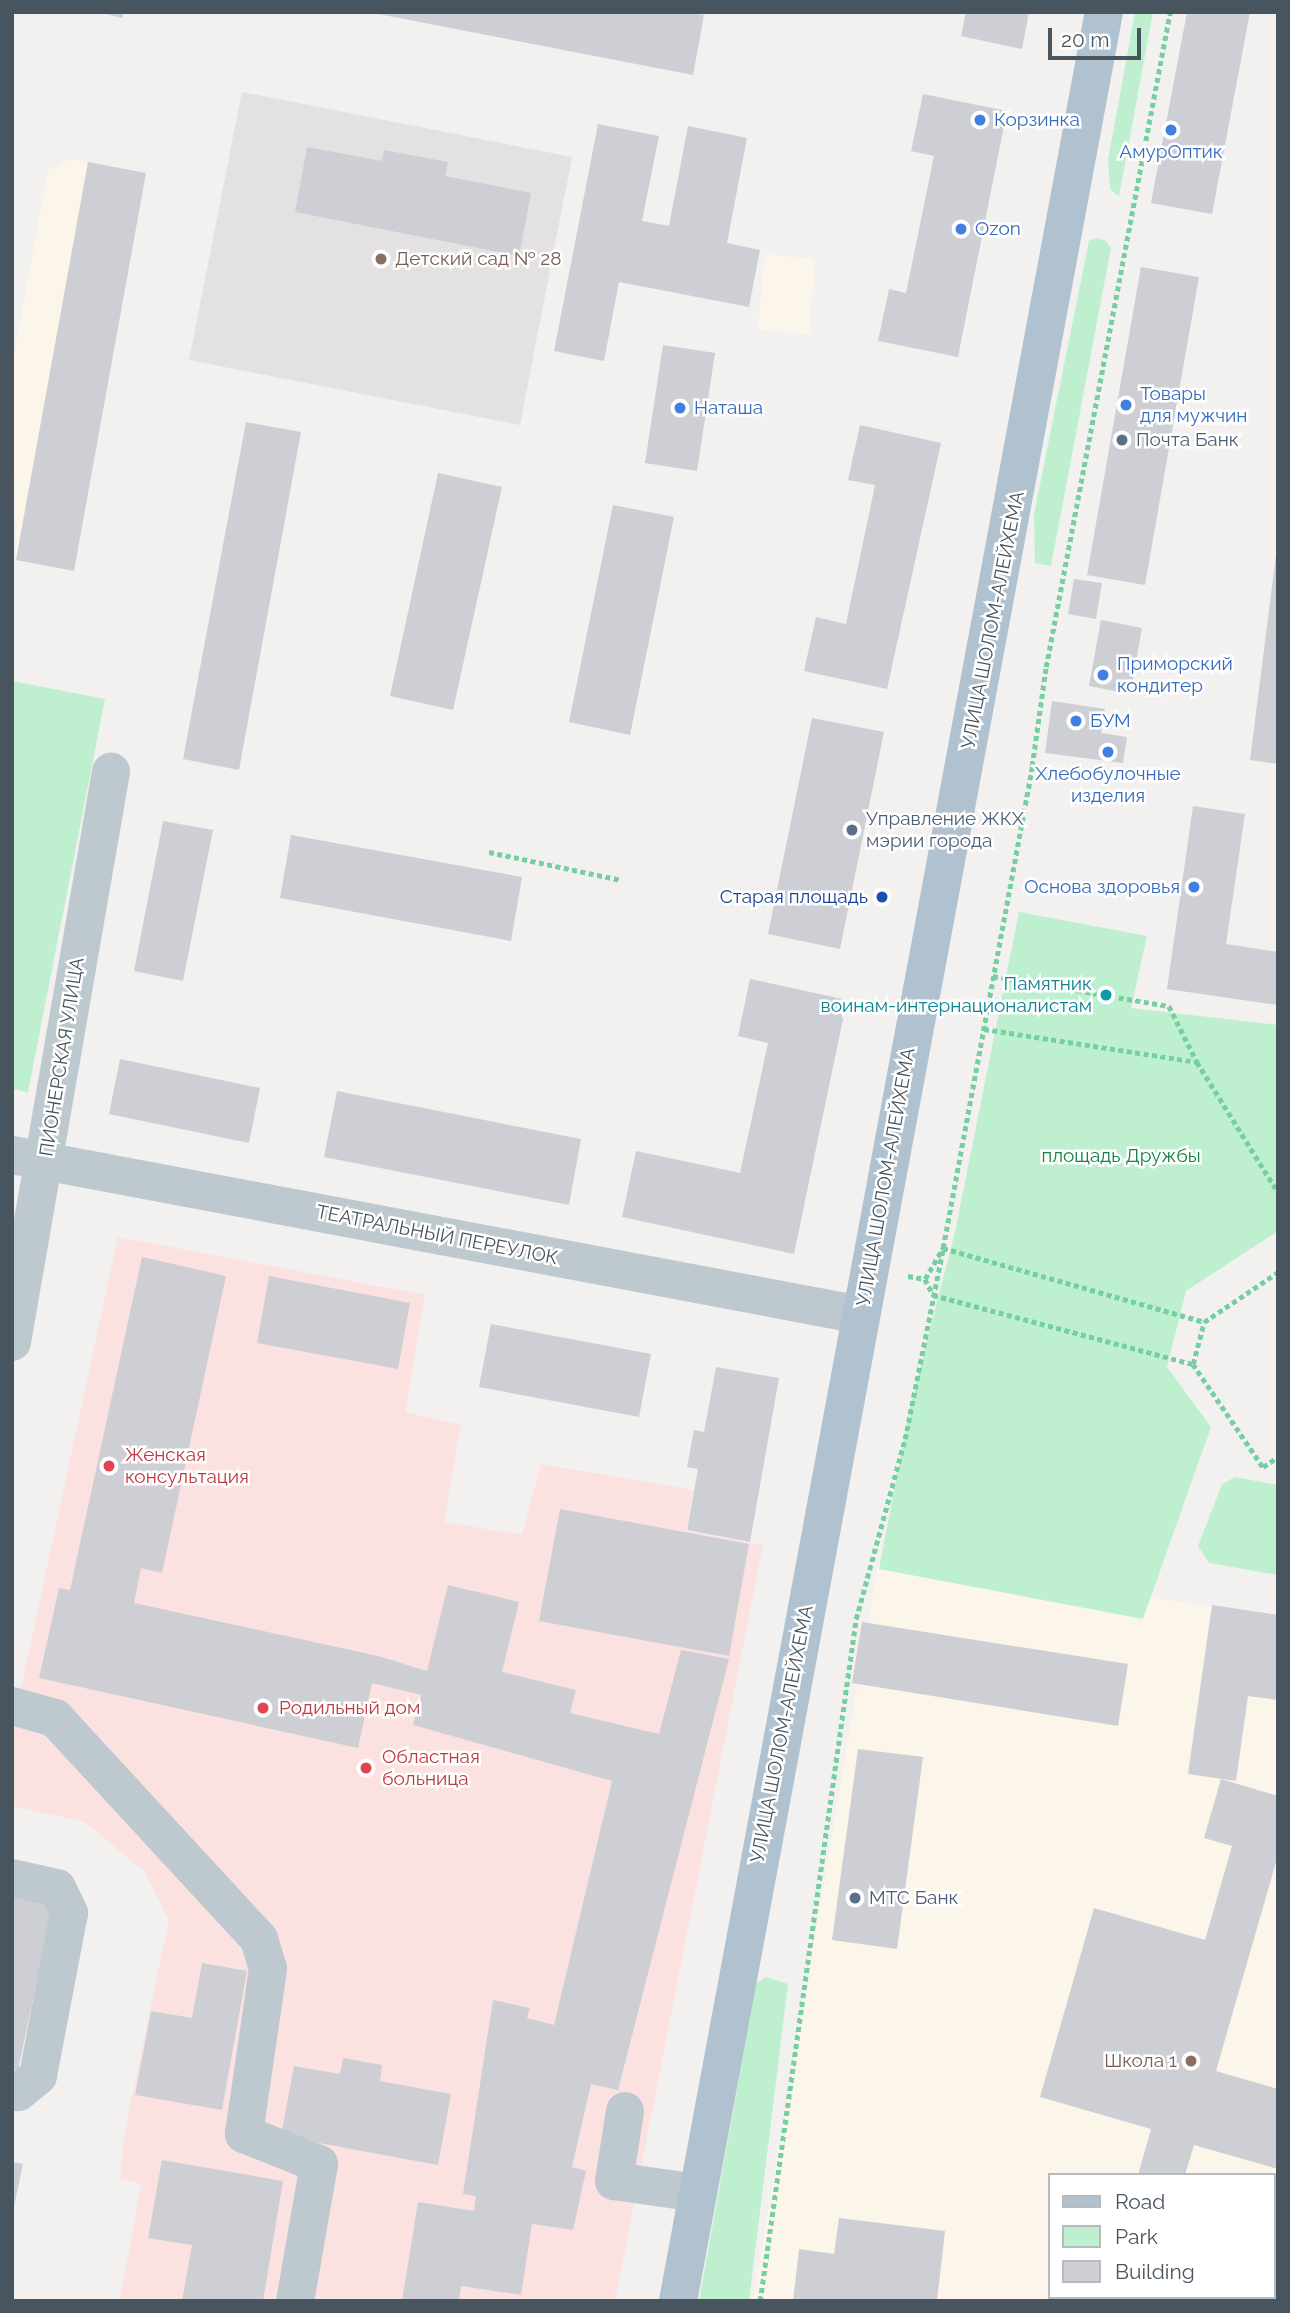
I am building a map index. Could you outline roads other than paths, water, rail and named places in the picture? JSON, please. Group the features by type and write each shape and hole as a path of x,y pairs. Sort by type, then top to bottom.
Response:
{"main road":[{"name":"УЛИЦА ШОЛОМ-АЛЕЙХЕМА","path":"678,2301 1104,12"}],"street":[{"name":"ПИОНЕРСКАЯ УЛИЦА","path":"12,1342 29,1158 111,772"},
{"name":"ТЕАТРАЛЬНЫЙ ПЕРЕУЛОК","path":"29,1158 861,1315"},
{"path":"12,1706 55,1718 259,1939 268,1969 244,2134 319,2164 295,2301"},
{"path":"12,1878 57,1888 69,1913 38,2076 18,2092 12,2091"},
{"path":"613,2127 614,2181 697,2193"}],"place":[{"name":"Корзинка","path":"980,120"},
{"name":"АмурОптик","path":"1171,130"},
{"name":"Ozon","path":"961,229"},
{"name":"Детский сад № 28","path":"381,259"},
{"name":"Товары для мужчин","path":"1126,405"},
{"name":"Наташа","path":"680,408"},
{"name":"Почта Банк","path":"1122,440"},
{"name":"Приморский кондитер","path":"1103,675"},
{"name":"БУМ","path":"1076,721"},
{"name":"Хлебобулочные изделия","path":"1108,752"},
{"name":"Управление ЖКХ мэрии города","path":"852,830"},
{"name":"Основа здоровья","path":"1194,887"},
{"name":"Старая площадь","path":"882,897"},
{"name":"Памятник воинам-интернационалистам","path":"1106,995"},
{"name":"Женская консультация","path":"109,1466"},
{"name":"Родильный дом","path":"263,1708"},
{"name":"Областная больница","path":"366,1768"},
{"name":"МТС Банк","path":"855,1898"},
{"name":"Школа 1","path":"1191,2061"}],"park label":[{"name":"площадь Дружбы","path":"1121,1156"}]}
